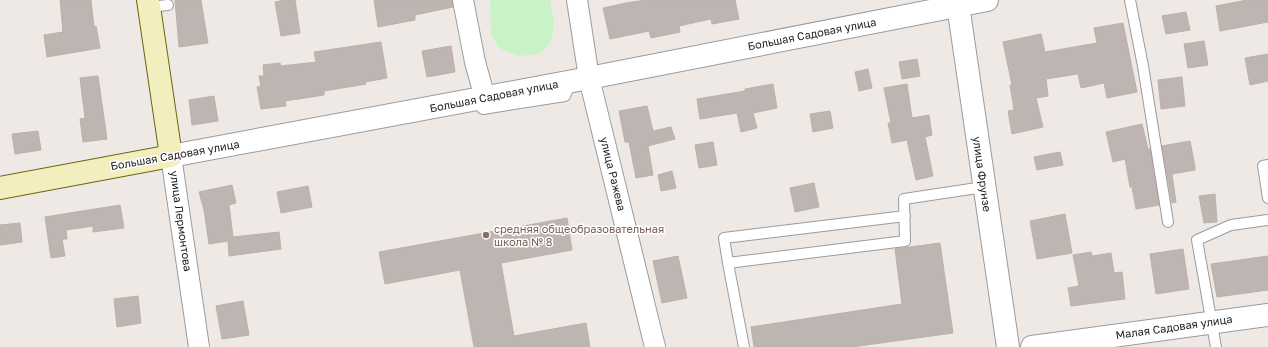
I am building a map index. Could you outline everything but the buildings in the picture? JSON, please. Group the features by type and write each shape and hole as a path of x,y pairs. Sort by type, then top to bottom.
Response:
{"main road":[{"name":"улица Лермонтова","path":"155,4 171,156"},
{"name":"Большая Садовая улица","path":"0,188 171,156"}],"street":[{"path":"463,0 475,62 479,99"},
{"name":"улица Ражева","path":"577,0 580,80 655,347"},
{"name":"Большая Садовая улица","path":"171,156 580,80 958,3 987,0"},
{"name":"улица Фрунзе","path":"958,3 1008,347"},
{"name":"улица Лермонтова","path":"171,156 199,347"},
{"name":"Малая Садовая улица","path":"1032,347 1268,315"}],"lane":[{"path":"1130,0 1143,66 1168,222"},
{"path":"1268,165 1263,166 1268,198"},
{"path":"728,263 905,241 904,200 984,187"},
{"path":"744,347 724,238 905,216"},
{"path":"1216,347 1197,240 1231,225 1268,220"}],"green space":[{"path":"490,0 550,0 554,21 551,42 539,54 519,56 499,48 491,34"}],"place":[{"name":"средняя общеобразовательная школа № 8","path":"486,235"}]}
